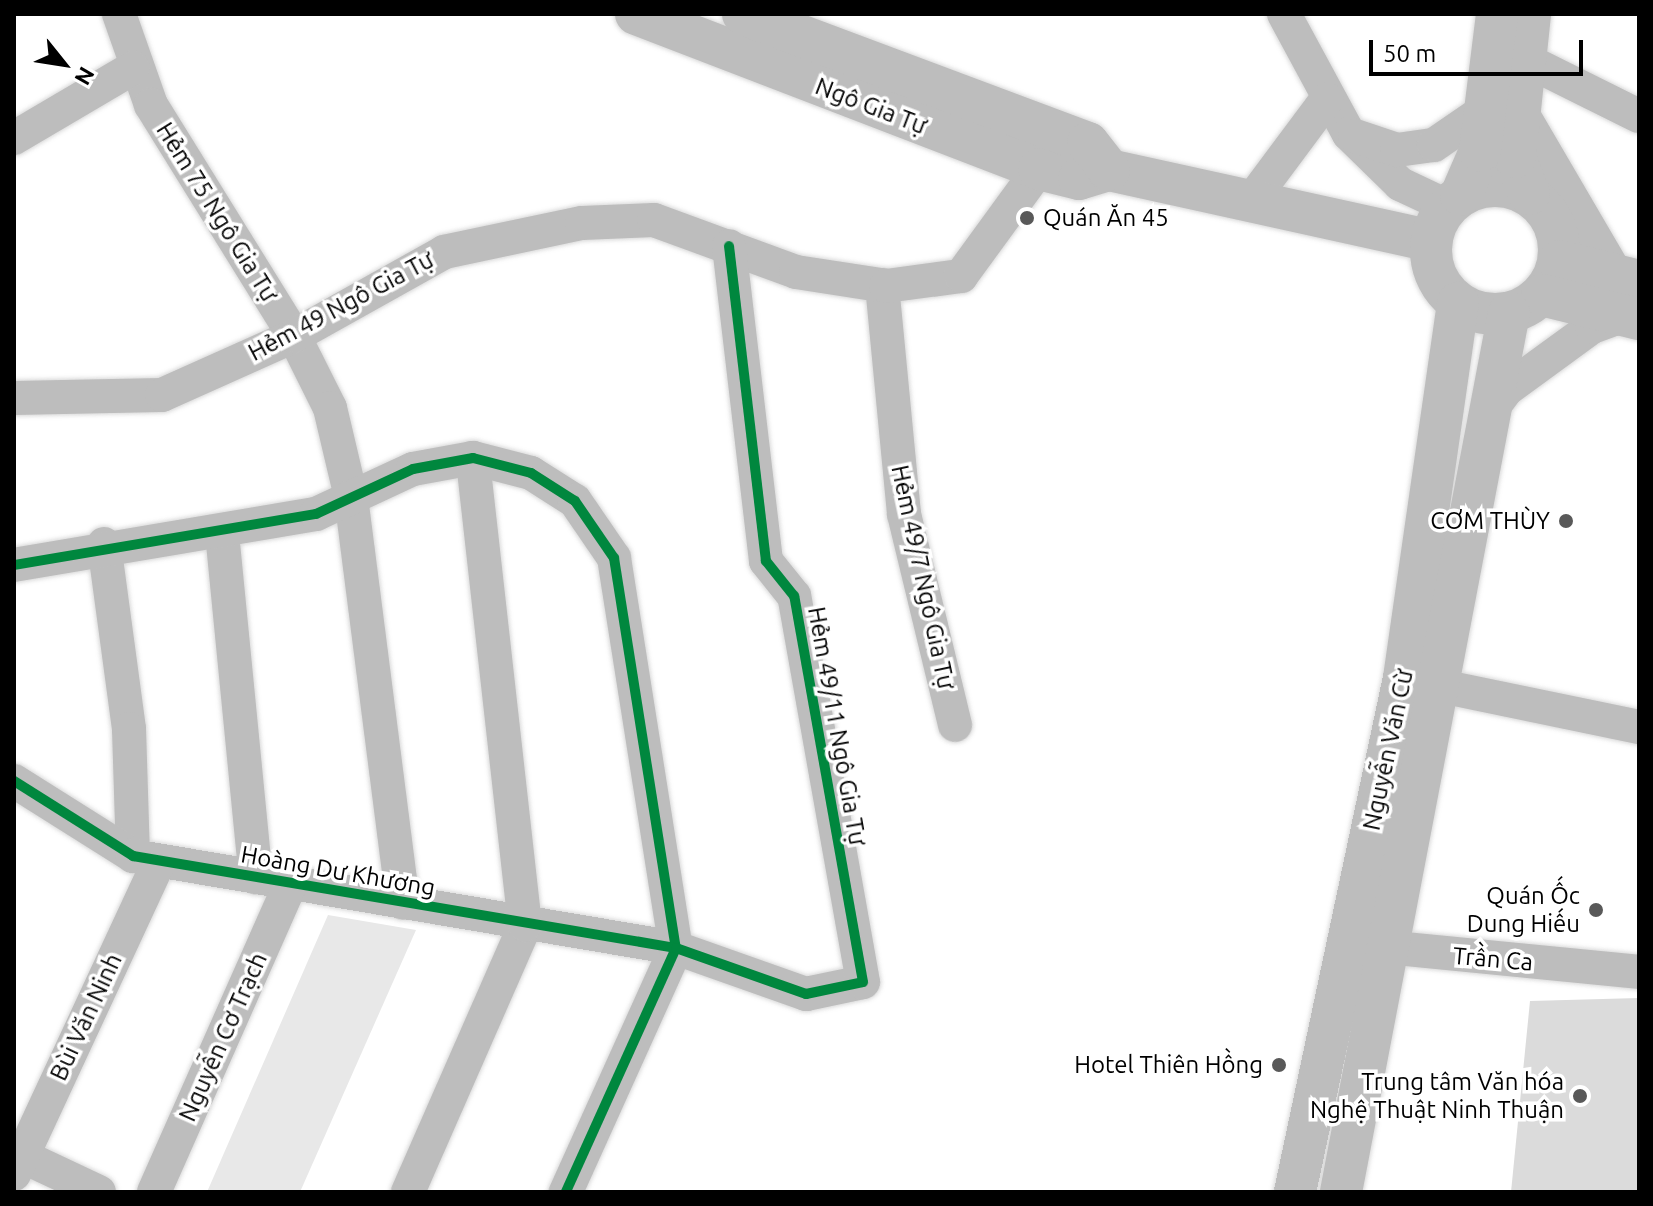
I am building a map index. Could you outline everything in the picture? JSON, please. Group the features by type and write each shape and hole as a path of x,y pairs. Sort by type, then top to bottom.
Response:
{"main road":[{"name":"Ngô Gia Tự","path":"636,14 1039,169 1079,179 1109,170 1251,201 1446,214"},
{"name":"Ngô Gia Tự","path":"743,14 1088,143 1109,170"},
{"path":"1497,14 1502,109 1515,157 1529,194 1554,223 1537,290"},
{"path":"1530,14 1524,59 1502,109 1446,214 1436,276 1458,303 1537,290 1630,298"},
{"path":"1446,214 1494,185 1529,194"},
{"name":"Nguyễn Văn Cừ","path":"1295,1192 1348,942 1421,682 1491,410 1537,290"},
{"name":"Nguyễn Văn Cừ","path":"1341,1192 1389,949 1421,682 1458,303"}],"street":[{"name":"Hẻm 75 Ngô Gia Tự","path":"119,14 133,68 294,336 330,408 351,497 403,903"},
{"path":"1284,14 1327,99 1349,134 1400,184 1446,214"},
{"path":"1524,59 1639,116"},
{"path":"14,138 133,68"},
{"path":"1251,201 1327,99"},
{"path":"1349,134 1397,150 1434,145 1502,109 1630,298 1507,389 1491,410"},
{"name":"Hẻm 49 Ngô Gia Tự","path":"14,398 162,395 294,336 444,252 505,239 654,220 796,272 882,285 961,276 1039,169"},
{"name":"Hẻm 49/11 Ngô Gia Tự","path":"729,246 766,561 794,596 863,982"},
{"name":"Hẻm 49/7 Ngô Gia Tự","path":"882,285 904,514 955,725"},
{"path":"408,1192 525,925 473,458"},
{"path":"14,565 104,544 222,533 316,514 413,469 473,458 531,473 575,501 614,558 676,948 566,1192"},
{"path":"222,533 256,877"},
{"path":"104,544 146,859"},
{"path":"1421,682 1639,727"},
{"name":"Hoàng Dư Khương","path":"14,781 146,859 676,948 806,994 863,982"},
{"name":"Bùi Văn Ninh","path":"18,1165 146,859"},
{"name":"Nguyễn Cơ Trạch","path":"154,1192 291,883"},
{"name":"Trần Ca","path":"1348,942 1389,949 1639,972"},
{"path":"18,1165 99,1192"}],"shaded area":[{"path":"328,915 416,930 300,1192 207,1192"}],"building":[{"name":"Trung tâm Văn hóa Nghệ Thuật Ninh Thuận","path":"1639,998 1639,1192 1511,1192 1530,1001"}],"cycle path":[{"path":"14,781 133,856 676,948 806,994 863,982 794,596 766,561 729,246"},
{"path":"14,565 316,514 413,469 473,458 531,473 575,501 614,558 676,948 566,1192"}],"place":[{"name":"Quán Ăn 45","path":"1027,218"},
{"name":"CƠM THÙY","path":"1566,521"},
{"name":"Quán Ốc Dung Hiếu","path":"1596,910"},
{"name":"Hotel Thiên Hồng","path":"1279,1065"},
{"name":"Trung tâm Văn hóa Nghệ Thuật Ninh Thuận","path":"1580,1096"}]}
